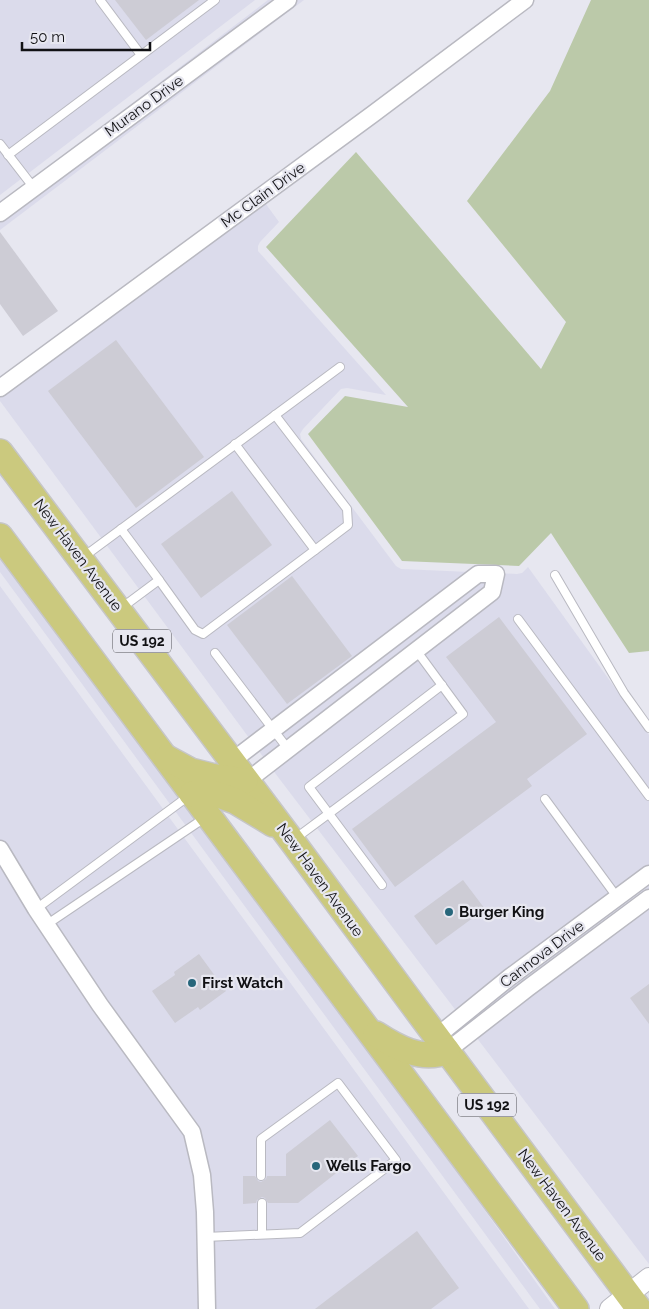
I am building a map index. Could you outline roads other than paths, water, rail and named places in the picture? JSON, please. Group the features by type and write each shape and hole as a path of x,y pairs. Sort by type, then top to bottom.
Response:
{"main road":[{"name":"New Haven Avenue","path":"0,452 442,1044 626,1304"},
{"name":"US 192","path":"0,536 576,1309"},
{"path":"164,757 191,771 247,781"},
{"path":"192,794 216,794 235,801 288,836"},
{"path":"367,1029 386,1041 421,1055 432,1056 442,1044"}],"street":[{"name":"Murano Drive","path":"0,213 288,0"},
{"name":"Mc Clain Drive","path":"0,388 366,120 525,0"},
{"path":"232,761 478,574 496,574 492,592 247,781"},
{"path":"0,849 46,925 100,1005 192,1132 202,1176 207,1309"},
{"name":"Cannova Drive","path":"442,1044 510,977 649,874"},
{"name":"Cannova Drive","path":"442,1044 528,988 649,898"},
{"path":"626,1304 649,1278"}],"lane":[{"path":"100,0 141,55"},
{"path":"8,155 215,0"},
{"path":"0,144 34,188"},
{"path":"80,559 340,367"},
{"path":"121,529 195,630 203,634 348,525 347,509 275,415"},
{"path":"236,444 315,550"},
{"path":"555,575 624,693 649,728"},
{"path":"119,610 159,580"},
{"path":"518,619 649,796"},
{"path":"288,836 329,814 463,714 416,650"},
{"path":"215,653 288,749"},
{"path":"382,885 310,787 442,685"},
{"path":"36,909 192,794"},
{"path":"545,799 617,898"},
{"path":"46,925 208,816"},
{"path":"205,1237 300,1233 396,1160 338,1084 261,1139 261,1176"},
{"path":"262,1203 262,1234"}],"place":[{"name":"Burger King","path":"449,912"},
{"name":"First Watch","path":"192,983"},
{"name":"Wells Fargo","path":"316,1166"}]}
